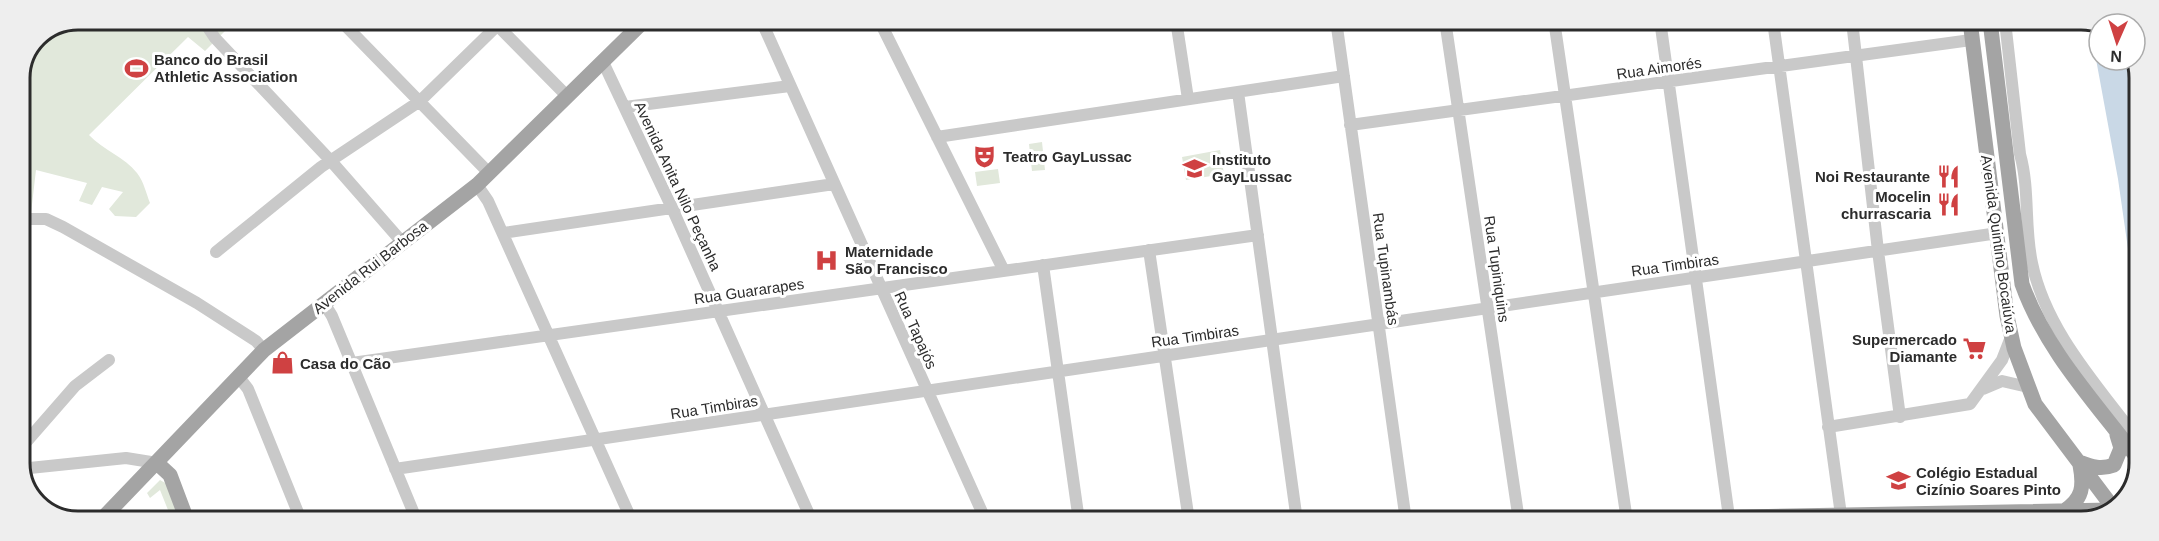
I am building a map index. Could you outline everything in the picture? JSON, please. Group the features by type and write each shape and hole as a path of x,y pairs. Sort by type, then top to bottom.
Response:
{"main road":[{"name":"Avenida Rui Barbosa","path":"111,511 264,350 477,185 566,95 635,30"},
{"name":"Avenida Quintino Bocaiúva","path":"1970,30 2011,337 2028,387 2044,417 2107,503"},
{"name":"Avenida Quintino Bocaiúva","path":"1991,30 2022,284 2030,305 2053,348 2129,448"},
{"path":"2064,511 2075,504 2081,495 2079,462 2093,468 2114,465 2121,448 2116,431"},
{"path":"157,463 170,475 184,511"},
{"path":"2064,511 2090,510"}],"street":[{"path":"210,30 331,161 402,242"},
{"path":"350,30 489,173"},
{"path":"216,252 331,161 420,101 490,30"},
{"path":"505,30 566,95"},
{"name":"Rua Tapajós","path":"765,30 981,511"},
{"path":"884,30 1004,271"},
{"path":"1178,30 1188,99"},
{"name":"Rua Tupinambás","path":"1337,30 1405,511"},
{"name":"Rua Tupiniquins","path":"1446,30 1518,511"},
{"path":"1555,30 1626,511"},
{"path":"1661,30 1728,511"},
{"path":"1774,30 1840,511"},
{"path":"1853,30 1878,251 1900,417"},
{"path":"2006,30 2020,154 2024,169 2028,237 2035,279 2064,340 2129,428"},
{"name":"Rua Aimorés","path":"1350,125 1971,40"},
{"name":"Avenida Anita Nilo Peçanha","path":"603,62 626,106 808,511"},
{"path":"937,137 1344,76"},
{"path":"626,106 790,86"},
{"path":"1238,92 1296,511"},
{"path":"502,233 834,184"},
{"path":"477,185 502,233 628,511"},
{"path":"30,219 46,219 63,227 197,303 256,341 264,350"},
{"name":"Rua Timbiras","path":"395,469 1998,233"},
{"name":"Rua Guararapes","path":"352,363 1258,235"},
{"path":"1149,250 1187,511"},
{"path":"1043,265 1078,511"},
{"path":"324,303 352,363 413,511"},
{"path":"1828,427 1970,404 2002,360 2011,337"},
{"path":"30,438 75,386 109,360"},
{"path":"238,376 248,390 297,511"},
{"path":"1982,390 2002,381 2028,387"},
{"path":"30,468 126,458 157,463"}],"shaded area":[{"path":"78,30 226,30 205,51 188,37 89,135 126,162 139,176 150,203 136,217 115,216 109,209 123,192 102,187 92,205 79,201 87,183 36,170 31,213 30,78 34,60 44,44 60,34"},
{"path":"1042,142 1045,170 1032,171 1029,144"},
{"path":"1220,150 1224,174 1186,180 1182,157"},
{"path":"998,169 1000,183 977,186 975,172"},
{"path":"160,480 167,484 177,511 168,511 160,490 150,498 147,493"}],"water":[{"path":"2098,72 2128,72 2129,75 2129,256"}],"place":[{"name":"Banco do Brasil Athletic Association","path":"136,68"},
{"name":"Teatro GayLussac","path":"985,156"},
{"name":"Instituto GayLussac","path":"1194,168"},
{"name":"Noi Restaurante","path":"1948,176"},
{"name":"Mocelin churrascaria","path":"1949,205"},
{"name":"Maternidade São Francisco","path":"827,260"},
{"name":"Supermercado Diamante","path":"1975,348"},
{"name":"Casa do Cão","path":"282,363"},
{"name":"Colégio Estadual Cizínio Soares Pinto","path":"1898,481"}]}
